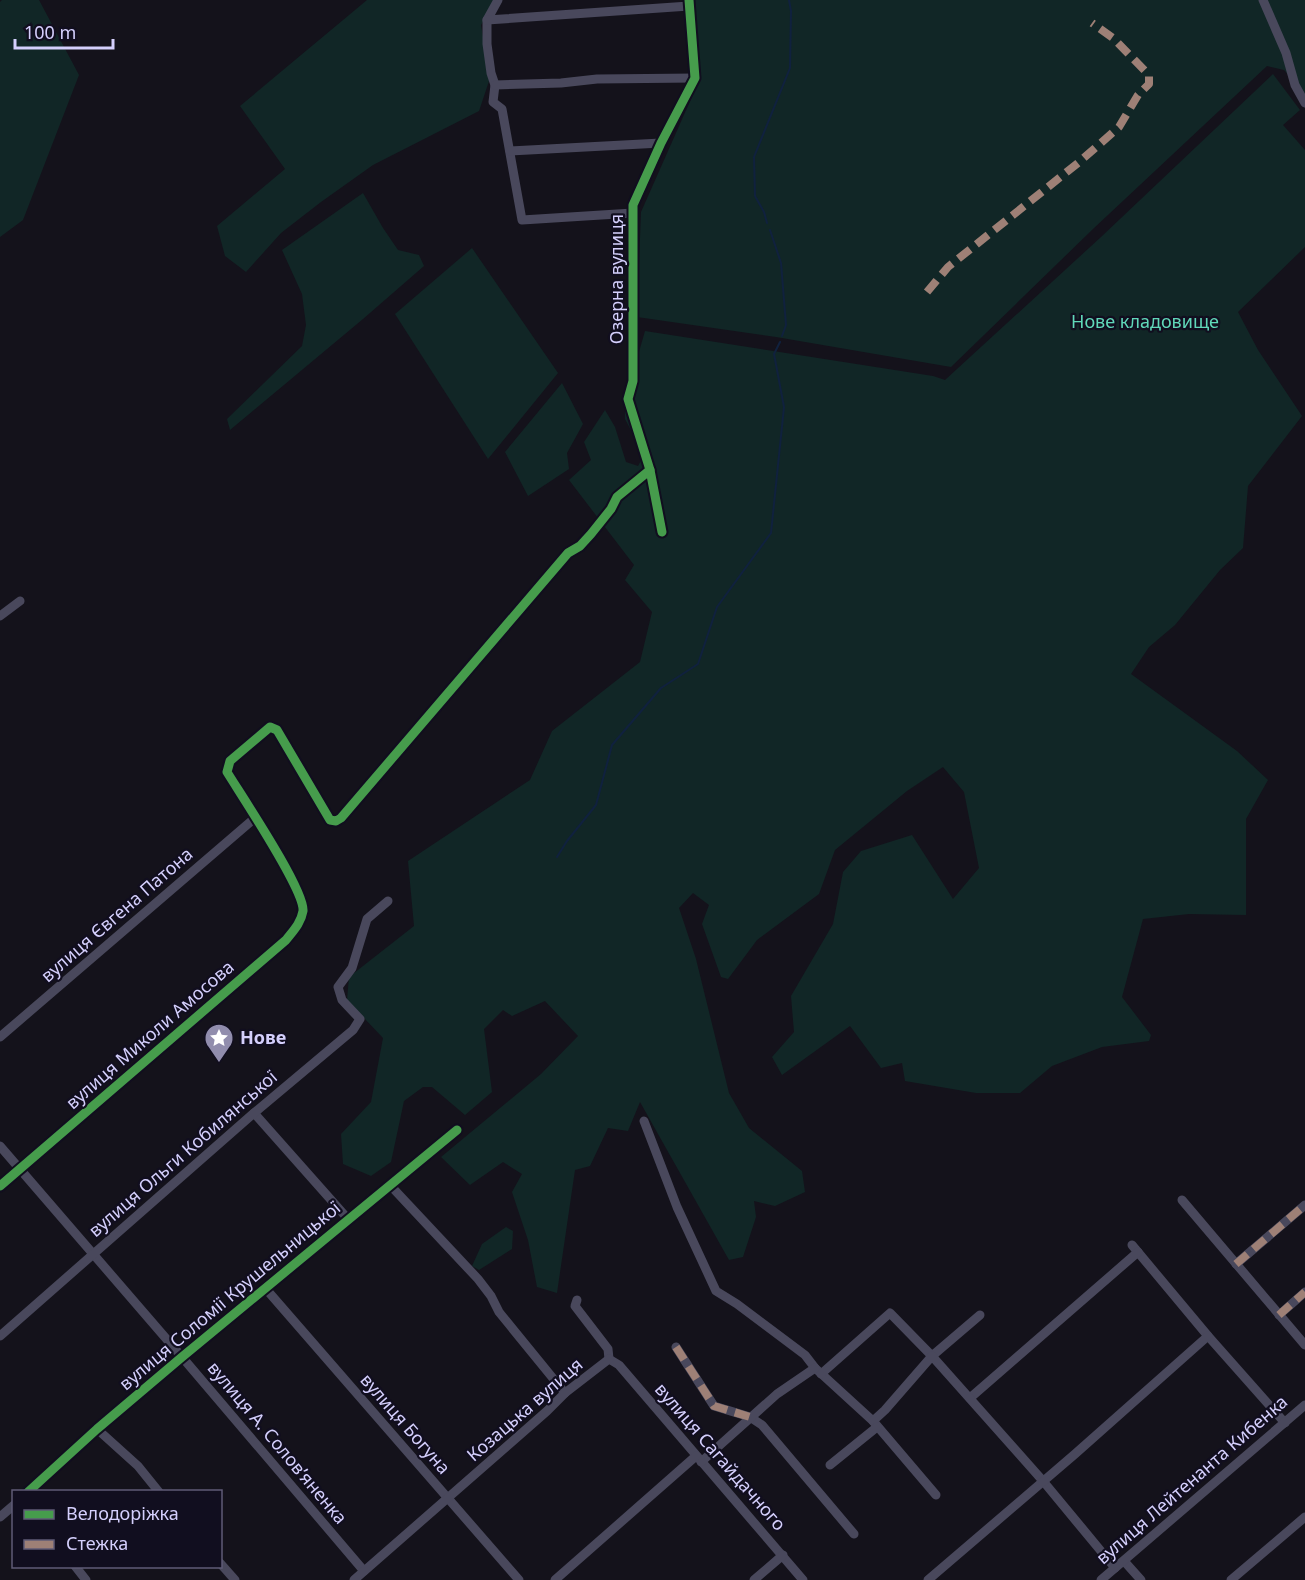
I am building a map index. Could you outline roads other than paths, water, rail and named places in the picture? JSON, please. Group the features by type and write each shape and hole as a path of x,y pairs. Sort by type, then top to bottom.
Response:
{"street":[{"path":"498,0 487,20 487,44 495,84 493,102 502,109 522,220 633,213"},
{"path":"1263,0 1286,53 1295,85 1305,103"},
{"path":"487,20 689,3 695,78 597,79 561,83 495,84"},
{"name":"Озерна вулиця","path":"662,532 650,470 628,399 633,381 633,205 661,143 695,78"},
{"path":"510,151 661,143"},
{"path":"255,818 227,772 231,761 255,739 270,727 277,730 330,820 336,821 341,818 568,553 580,546 591,534 611,509 616,497 650,470"},
{"path":"0,616 20,601"},
{"name":"вулиця Миколи Амосова","path":"0,1186 286,940 298,925 303,910 300,897 283,863 255,818"},
{"name":"вулиця Євгена Патона","path":"0,1037 255,818"},
{"name":"вулиця Ольги Кобилянської","path":"0,1336 254,1113 353,1030 360,1019 342,1000 338,987 352,968 368,919 388,901"},
{"path":"254,1113 348,1219"},
{"path":"644,1121 677,1207 716,1292 737,1304 805,1355 818,1371 875,1424 936,1495"},
{"name":"вулиця Соломії Крушельницької","path":"29,1490 97,1429 389,1184 457,1130"},
{"name":"вулиця А. Соловʼяненка","path":"0,1146 364,1571"},
{"path":"389,1184 478,1279 491,1296 498,1312 565,1393"},
{"path":"1182,1200 1305,1345"},
{"path":"1236,1264 1305,1205"},
{"path":"970,1398 1135,1248 1208,1336 1285,1423"},
{"name":"вулиця Богуна","path":"266,1289 519,1580"},
{"path":"1279,1314 1305,1292"},
{"path":"577,1300 575,1306 608,1349 609,1359"},
{"path":"555,1580 777,1394 818,1371 890,1313 970,1398 1115,1568"},
{"path":"830,1465 875,1424 932,1356 980,1315"},
{"path":"928,1580 1208,1336"},
{"path":"675,1347 714,1406 750,1417 762,1425 854,1534"},
{"name":"Козацька вулиця","path":"354,1580 547,1412 565,1393 609,1359"},
{"name":"вулиця Сагайдачного","path":"609,1359 619,1365 803,1580"},
{"name":"вулиця Лейтенанта Кибенка","path":"1101,1580 1305,1405"},
{"path":"97,1429 138,1466 158,1490"},
{"path":"0,1517 12,1507"},
{"path":"1231,1580 1305,1517"},
{"path":"754,1580 783,1555"},
{"path":"1124,1560 1141,1580"},
{"path":"222,1565 235,1580"},
{"path":"77,1568 86,1580"}],"waterway":[{"path":"767,223 755,196 754,157 790,68 791,11 789,0"},
{"path":"770,230 781,263 786,325 782,336"},
{"path":"557,857 596,805 612,745 661,688 698,664 717,607 771,533 784,407 774,354 780,342"}],"place":[{"name":"Нове","path":"219,1064"}],"park label":[{"name":"Нове кладовище","path":"1145,322"}]}
